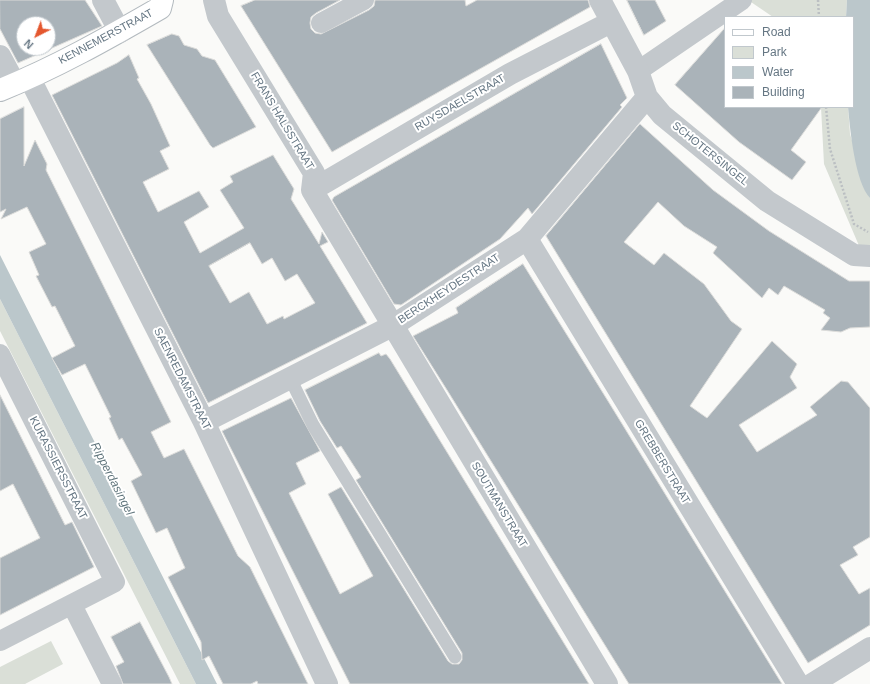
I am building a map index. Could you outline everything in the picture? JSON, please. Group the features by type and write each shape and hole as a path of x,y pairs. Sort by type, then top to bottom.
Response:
{"main road":[{"name":"KENNEMERSTRAAT","path":"15,84 120,32 160,8 162,0"}],"street":[{"path":"103,0 120,32"},
{"name":"FRANS HALSSTRAAT","path":"214,0 218,16 314,173 312,190"},
{"path":"320,23 364,0"},
{"name":"SCHOTERSINGEL","path":"600,0 638,71 647,98 662,115 767,201 854,255 870,256"},
{"path":"638,71 742,0"},
{"name":"RUYSDAELSTRAAT","path":"312,190 510,74 611,22"},
{"name":"SAENREDAMSTRAAT","path":"0,56 204,422 328,684"},
{"name":"BERCKHEYDESTRAAT","path":"204,422 392,326 526,239 647,98"},
{"path":"312,190 392,326"},
{"name":"GREBBERSTRAAT","path":"526,239 798,684"},
{"name":"SOUTMANSTRAAT","path":"392,326 607,684"},
{"name":"KURASSIERSSTRAAT","path":"0,354 115,582 72,605"},
{"path":"0,641 72,605 112,684"},
{"path":"812,684 870,648"}],"lane":[{"path":"290,378 313,425 455,657"}],"path":[{"path":"818,0 819,16"},
{"path":"826,108 830,149 854,224 870,234"}],"green space":[{"path":"748,0 847,0 846,16 772,16"},
{"path":"821,108 848,108 850,134 870,198 870,248 860,248 824,164"},
{"path":"0,299 196,684 180,684 0,331"},
{"path":"51,641 63,664 25,684 0,684 0,667"}],"water":[{"path":"847,0 870,0 870,198 865,190 857,168 850,128 848,108 854,108 854,16 846,16"},
{"name":"Ripperdasingel","path":"0,255 217,684 196,684 0,299"}],"building":[{"path":"0,0 85,0 102,26 56,46 56,16 16,16 16,56 34,56 18,63 0,29"},
{"path":"255,0 340,0 311,17 311,29 315,33 321,34 369,10 374,6 375,0 465,0 466,6 477,0 588,0 590,7 332,152 241,6"},
{"path":"627,0 655,0 666,21 644,35"},
{"path":"724,29 724,108 821,108 791,150 806,162 792,180 739,142 675,85"},
{"path":"172,34 179,36 184,45 197,49 202,56 215,60 256,127 213,148 210,145 147,45"},
{"path":"601,44 627,98 620,105 622,107 532,214 528,208 500,239 401,305 394,304 332,200 334,197"},
{"path":"129,55 139,78 137,79 151,104 170,146 160,151 169,169 143,182 158,212 199,191 209,207 184,222 200,253 244,228 220,190 233,182 230,176 273,155 294,189 291,199 319,244 322,232 328,242 320,246 367,323 208,403 52,95 117,63","holes":["250,243 262,264 272,258 285,281 297,274 315,303 284,319 283,316 267,324 249,292 230,303 209,266"]},
{"path":"24,107 24,166 35,140 47,164 46,170 171,422 151,432 164,458 184,449 238,556 250,567 308,684 258,684 257,681 251,684 223,684 209,656 202,660 201,642 168,577 185,568 167,528 156,533 131,481 142,475 122,438 119,440 109,418 111,417 85,364 62,375 52,358 75,346 55,306 52,307 36,276 39,275 29,252 46,244 27,207 1,219 6,209 0,212 0,119"},
{"path":"640,124 713,190 769,231 849,281 870,281 870,327 850,328 841,332 821,330 830,318 823,313 825,310 784,286 778,295 769,288 762,298 713,253 717,247 684,226 658,202 624,242 654,265 664,253 704,284 731,321 742,329 690,406 707,418 772,341 797,364 790,377 797,388 739,425 757,452 817,415 810,407 841,381 848,382 870,408 870,537 853,547 858,555 840,565 859,594 870,588 870,625 808,663 546,236"},
{"path":"523,264 782,684 629,684 413,336 458,313 456,308"},
{"path":"379,353 381,356 386,354 390,359 589,684 350,684 222,431 291,398 320,451 296,463 306,484 289,493 340,594 373,576 328,494 341,487 448,661 452,664 459,664 462,660 462,653 356,480 361,477 341,446 337,448 320,421 305,390"},
{"path":"0,395 65,525 72,522 94,567 0,615 0,558 40,538 13,484 0,491"},
{"path":"140,622 172,684 123,684 116,666 124,662 111,637"}]}
